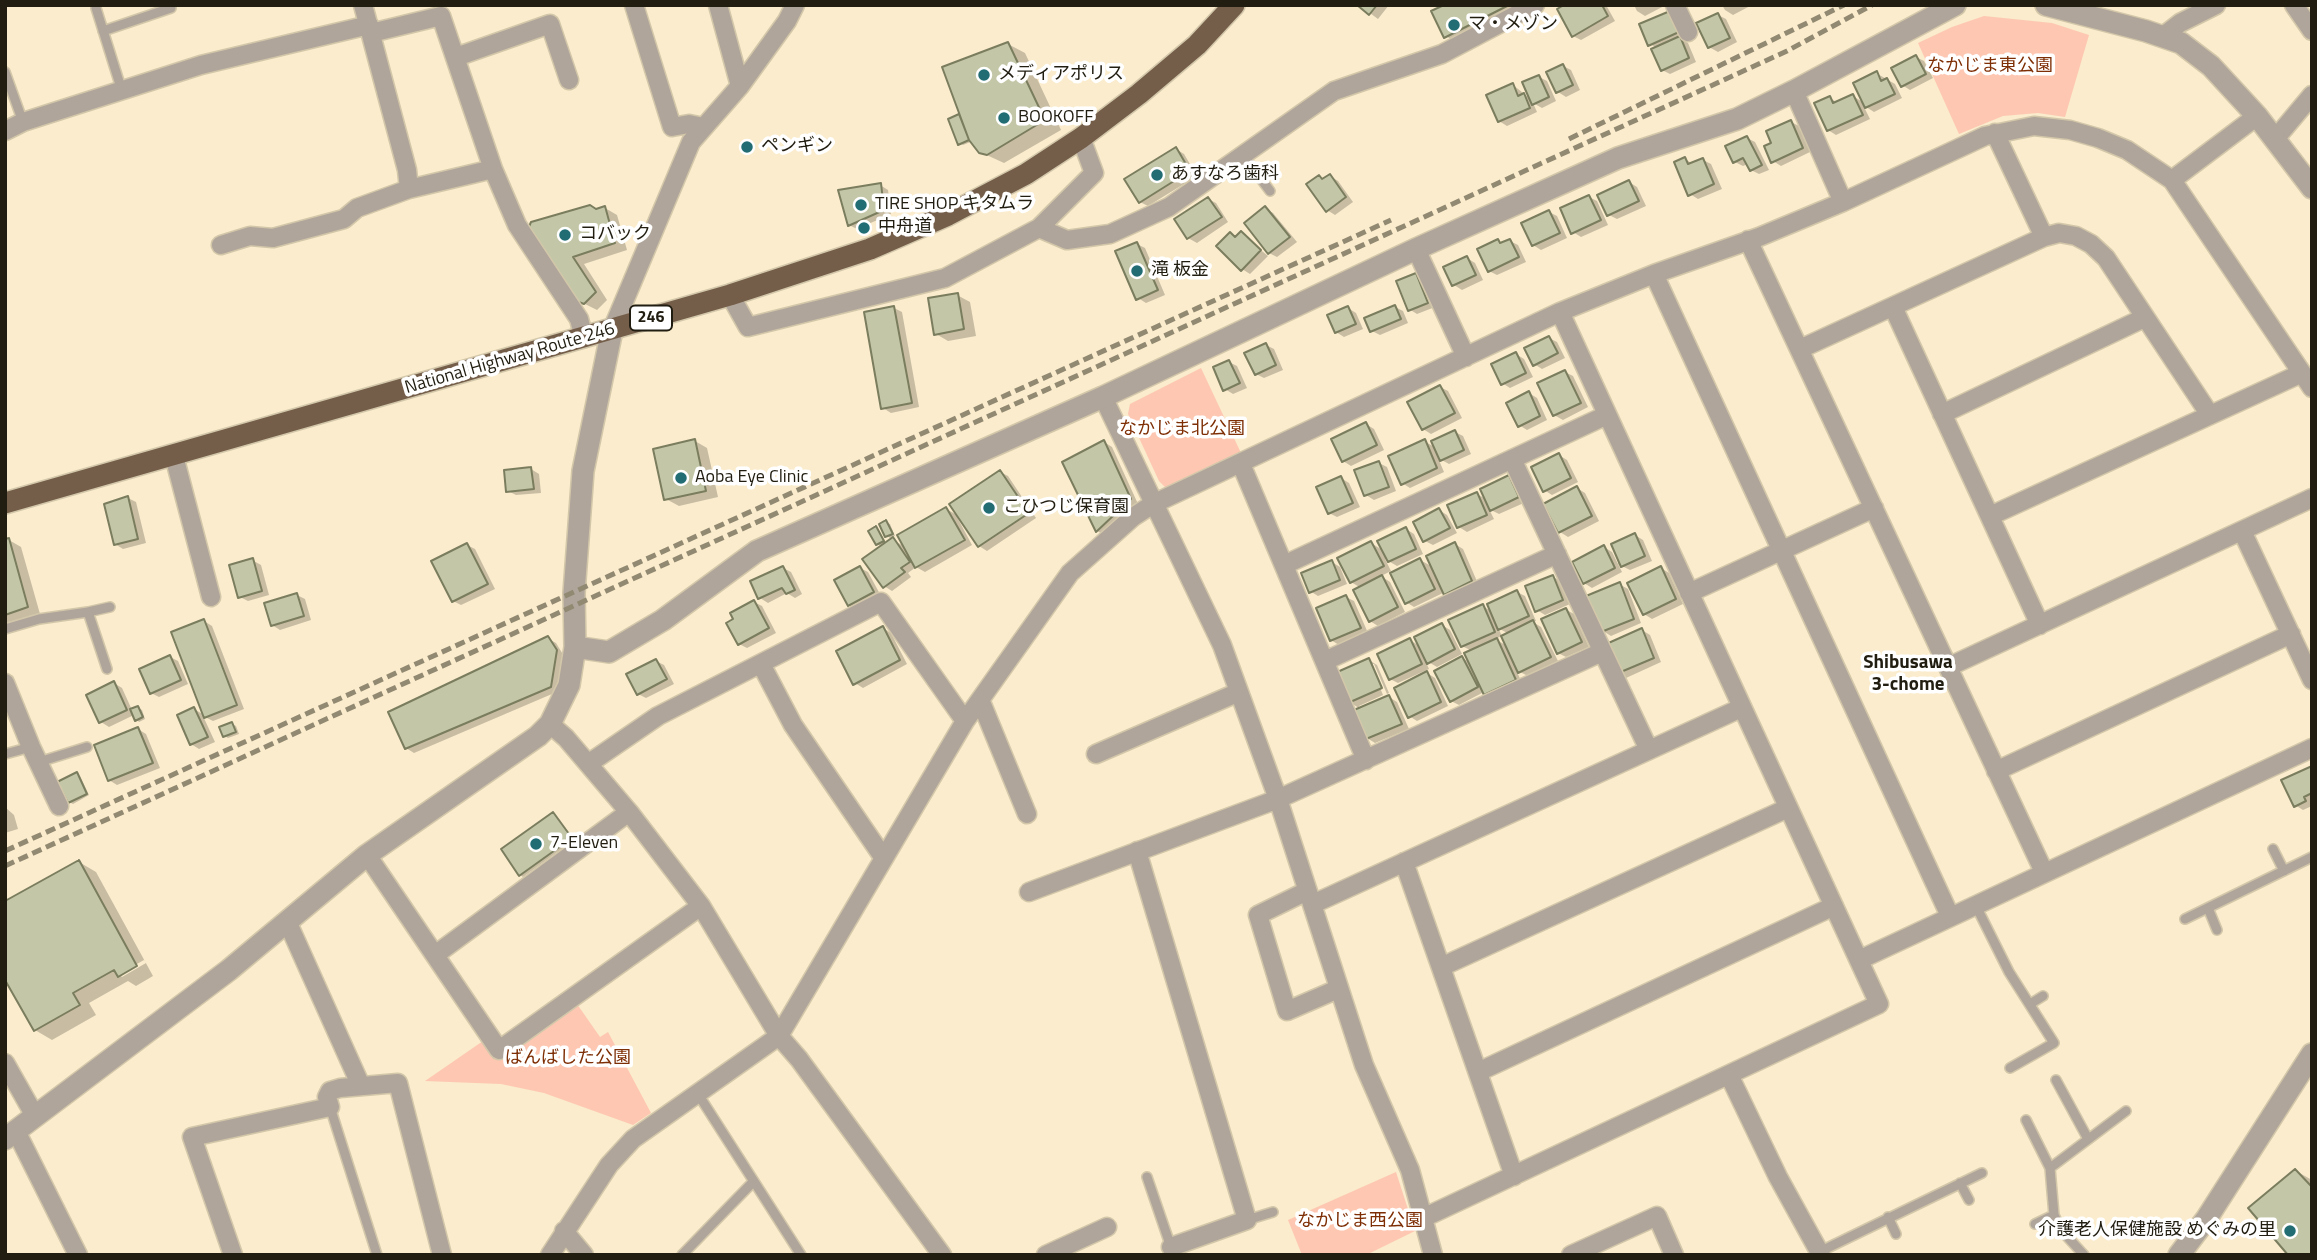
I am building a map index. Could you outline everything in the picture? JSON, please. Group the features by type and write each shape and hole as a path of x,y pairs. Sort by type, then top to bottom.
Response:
{"highway":[{"name":"National Highway Route 246","path":"5,503 612,330 870,249 948,215 1026,174 1081,138 1187,53 1234,5"}],"street":[{"path":"363,5 410,189"},
{"path":"634,5 672,127 689,124 703,127"},
{"path":"718,5 740,86"},
{"path":"78,1255 11,1135 229,970 367,855 538,736 550,724 569,685 575,647 574,593 583,471 612,330 691,142 740,86 787,21 795,5"},
{"path":"1040,228 1067,240 1110,234 1169,207 1334,91 1442,54 1535,5"},
{"path":"1675,5 1688,32"},
{"path":"575,647 609,652 663,620 757,551 1103,397 1416,249 1618,158 1737,119 1955,5"},
{"path":"2046,5 2181,43 2211,66 2257,116 2312,188"},
{"path":"2162,37 2180,23 2216,5"},
{"path":"2294,5 2312,31"},
{"path":"5,131 23,122 201,65 441,16 493,169 517,225 579,319 584,338"},
{"path":"456,57 558,21 569,80"},
{"path":"1794,91 1843,202"},
{"path":"2276,138 2312,95"},
{"path":"2172,180 2257,116"},
{"path":"550,1255 609,1165 632,1139 779,1037 965,721 1070,573 1133,517 1153,504 1560,313 1843,202 1985,135 2034,126 2070,130 2127,150 2172,180 2307,380 2210,415 1990,516"},
{"path":"1995,133 2044,237"},
{"path":"730,295 748,327 945,278 1040,228 1094,173 1081,138"},
{"path":"221,245 250,236 273,238 344,219 358,208 410,189 493,169"},
{"path":"1800,349 2044,237 2059,233 2076,236 2091,244 2106,258 2210,415"},
{"path":"1748,240 2044,872"},
{"path":"1416,249 1466,357"},
{"path":"1654,274 1950,916"},
{"path":"1893,307 2040,625"},
{"path":"1423,1218 1879,1004 1560,313"},
{"path":"1942,414 2144,318"},
{"path":"1103,397 1222,645 1278,799 1364,1065 1410,1170 1433,1255"},
{"path":"1284,565 1607,415"},
{"path":"174,456 211,597"},
{"path":"1512,459 1649,750"},
{"path":"1241,464 1366,760"},
{"path":"1948,667 2312,498"},
{"path":"1689,593 1874,508"},
{"path":"2242,531 2312,680"},
{"path":"1325,662 1557,554"},
{"path":"588,764 659,716 881,602 965,721"},
{"path":"1996,771 2291,634"},
{"path":"1029,892 1278,799 1602,652"},
{"path":"761,664 793,725 883,857"},
{"path":"5,684 59,806"},
{"path":"1096,754 1239,692"},
{"path":"981,702 1027,814"},
{"path":"1338,989 1287,1011 1258,915 1405,862 1741,708"},
{"path":"550,724 629,812 701,906 779,1037 799,1059 942,1255"},
{"path":"1859,960 2312,748"},
{"path":"1441,967 1788,808"},
{"path":"435,955 629,812"},
{"path":"1138,851 1247,1220 1172,1251"},
{"path":"367,855 499,1050 701,906"},
{"path":"1405,862 1514,1176"},
{"path":"1478,1072 1833,906"},
{"path":"287,921 360,1086"},
{"path":"2179,1255 2207,1218 2312,1054"},
{"path":"5,1063 35,1116"},
{"path":"1729,1075 1778,1177 1820,1253"},
{"path":"233,1255 191,1137 330,1107 327,1097 330,1091 340,1088 398,1083 442,1255"},
{"path":"1576,1254 1657,1216 1674,1255"},
{"path":"1046,1255 1069,1250 1107,1227"},
{"path":"564,1231 584,1255"}],"lane":[{"path":"96,8 122,91"},
{"path":"103,31 171,8"},
{"path":"5,72 23,122"},
{"path":"1243,155 1270,191"},
{"path":"5,628 39,619 110,607"},
{"path":"88,612 107,668"},
{"path":"5,754 35,754 87,747"},
{"path":"2273,849 2284,871"},
{"path":"2185,919 2312,857"},
{"path":"1975,904 2009,972 2054,1043 2010,1068"},
{"path":"2208,908 2217,929"},
{"path":"2030,1004 2043,996"},
{"path":"2056,1080 2088,1139"},
{"path":"698,1094 801,1255"},
{"path":"330,1107 377,1255"},
{"path":"2050,1168 2126,1111"},
{"path":"2026,1120 2050,1168 2054,1214 2061,1230 2084,1255"},
{"path":"1820,1253 1888,1217 1982,1173"},
{"path":"1147,1177 1172,1251"},
{"path":"682,1255 752,1182"},
{"path":"1960,1183 1969,1200"},
{"path":"1247,1220 1273,1212"},
{"path":"2035,1224 2054,1214"},
{"path":"1888,1217 1896,1234"}],"green space":[{"name":"なかじま東公園","path":"1984,16 2052,23 2089,35 2065,117 2038,113 2003,116 1959,134 1918,43"},
{"name":"なかじま北公園","path":"1201,368 1241,453 1166,488 1159,481 1128,414 1130,404"},
{"name":"ばんばした公園","path":"577,1004 600,1037 608,1032 651,1113 633,1125 544,1093 501,1084 425,1081 483,1041 497,1060"},
{"name":"なかじま西公園","path":"1396,1172 1415,1231 1366,1255 1302,1255 1288,1220"}],"building":[{"path":"1357,5 1377,5 1369,15"},
{"name":"マ・メゾン","path":"1444,5 1509,5 1444,38 1431,11"},
{"path":"1564,5 1602,5 1608,16 1572,37 1557,9"},
{"path":"1670,11 1679,32 1648,46 1639,24"},
{"path":"1718,13 1730,38 1708,48 1696,23"},
{"path":"1680,36 1689,58 1661,71 1651,49"},
{"path":"1008,42 1045,120 987,155 979,153 969,140 942,67"},
{"path":"1916,55 1926,74 1901,87 1891,68"},
{"path":"1563,64 1573,85 1556,93 1546,72"},
{"path":"1877,71 1881,81 1887,78 1895,94 1865,108 1853,83"},
{"path":"1539,75 1549,97 1532,105 1522,82"},
{"path":"1513,83 1518,96 1524,93 1530,108 1498,122 1486,95"},
{"path":"1853,94 1863,115 1827,131 1814,103 1830,96 1833,103"},
{"path":"959,114 969,140 958,145 948,119"},
{"path":"1791,120 1803,148 1771,163 1764,146 1771,143 1766,131"},
{"path":"1747,136 1762,165 1750,171 1743,158 1733,163 1725,146"},
{"name":"あすなろ歯科","path":"1176,147 1190,171 1139,203 1124,179"},
{"path":"1685,157 1688,164 1703,158 1714,184 1688,196 1674,162"},
{"path":"1330,174 1346,197 1326,212 1306,184 1319,175 1322,179"},
{"path":"1629,180 1639,201 1607,216 1597,195"},
{"path":"881,183 884,210 848,226 838,190"},
{"path":"1589,195 1601,220 1571,234 1560,208"},
{"path":"1208,197 1222,217 1187,239 1174,219"},
{"path":"590,205 596,209 605,206 615,243 573,257 596,292 584,304 576,301 528,229 531,222"},
{"path":"1265,206 1290,237 1268,254 1244,223"},
{"path":"1549,210 1560,233 1532,246 1521,223"},
{"path":"1241,231 1261,250 1241,271 1216,246 1230,232 1235,237"},
{"path":"1498,239 1500,243 1510,239 1519,257 1488,272 1477,249"},
{"name":"滝 板金","path":"1137,242 1158,290 1136,300 1115,251"},
{"path":"1467,256 1476,275 1452,286 1443,267"},
{"path":"1416,273 1428,303 1408,311 1396,281"},
{"path":"958,293 964,329 934,335 928,298"},
{"path":"1395,305 1401,319 1370,332 1364,318"},
{"path":"894,306 912,403 881,409 864,312"},
{"path":"1348,306 1356,324 1335,333 1327,315"},
{"path":"1549,336 1558,353 1533,366 1524,348"},
{"path":"1266,343 1276,365 1255,375 1244,353"},
{"path":"1516,352 1526,373 1501,385 1491,364"},
{"path":"1229,360 1240,383 1223,391 1213,367"},
{"path":"1565,370 1581,403 1553,416 1537,383"},
{"path":"1440,385 1455,413 1422,430 1407,402"},
{"path":"1529,391 1540,416 1518,427 1506,403"},
{"path":"1366,422 1377,445 1342,462 1331,439"},
{"path":"1455,430 1464,450 1440,461 1431,441"},
{"name":"Aoba Eye Clinic","path":"695,439 706,491 664,500 653,449"},
{"path":"1425,439 1437,468 1401,485 1388,456"},
{"path":"1104,440 1131,499 1096,532 1062,462"},
{"path":"1559,453 1571,478 1543,492 1531,467"},
{"path":"1379,461 1389,487 1364,496 1354,470"},
{"path":"531,467 534,489 506,492 504,470"},
{"name":"こひつじ保育園","path":"1000,470 1029,513 978,547 949,504"},
{"path":"1509,475 1519,497 1490,511 1480,489"},
{"path":"1341,476 1353,503 1328,514 1316,487"},
{"path":"1577,486 1592,516 1558,533 1543,504"},
{"path":"1477,492 1487,515 1457,528 1447,505"},
{"path":"128,496 138,539 114,545 104,504"},
{"path":"946,507 965,540 915,568 897,535"},
{"path":"1439,508 1450,528 1423,542 1413,522"},
{"path":"886,520 893,534 885,537 879,524"},
{"path":"876,526 884,541 876,545 868,531"},
{"path":"1406,527 1416,549 1388,562 1377,541"},
{"path":"1635,533 1645,556 1621,567 1611,544"},
{"path":"893,537 910,562 901,568 905,572 883,588 862,559"},
{"path":"9,538 28,607 5,615 5,539"},
{"path":"1371,541 1384,566 1350,583 1337,558"},
{"path":"1455,542 1472,581 1444,595 1426,556"},
{"path":"467,543 488,584 452,602 431,561"},
{"path":"1604,545 1615,568 1583,584 1572,562"},
{"path":"253,558 262,591 238,598 229,565"},
{"path":"1420,558 1435,589 1405,604 1390,573"},
{"path":"1332,560 1340,580 1309,593 1301,573"},
{"path":"783,566 795,590 786,594 782,588 758,599 750,581"},
{"path":"860,566 874,592 848,606 834,580"},
{"path":"1661,566 1676,599 1643,615 1627,583"},
{"path":"1382,575 1398,607 1369,622 1353,590"},
{"path":"1553,575 1563,600 1535,612 1525,586"},
{"path":"1620,582 1634,619 1601,632 1586,596"},
{"path":"1517,590 1529,616 1498,630 1487,604"},
{"path":"297,593 304,616 271,626 264,603"},
{"path":"1346,595 1361,628 1330,641 1316,608"},
{"path":"754,600 769,628 738,645 726,623 733,619 730,613"},
{"path":"1483,604 1495,632 1461,647 1448,620"},
{"path":"1566,608 1582,642 1557,654 1541,619"},
{"path":"204,619 237,705 204,718 171,632"},
{"path":"1533,620 1551,657 1518,673 1501,636"},
{"path":"1442,623 1455,649 1427,664 1414,637"},
{"path":"883,626 900,660 853,685 836,651"},
{"path":"1642,628 1654,658 1616,674 1604,645"},
{"path":"548,636 557,650 551,687 405,749 388,712"},
{"path":"1410,638 1422,664 1389,680 1377,654"},
{"path":"1497,638 1516,680 1484,695 1464,653"},
{"path":"170,655 181,680 150,694 139,669"},
{"path":"1462,656 1478,687 1450,702 1434,671"},
{"path":"1369,658 1382,688 1348,703 1335,673"},
{"path":"656,659 667,679 637,695 626,674"},
{"path":"1427,671 1441,702 1408,718 1394,688"},
{"path":"114,681 127,710 99,723 86,695"},
{"path":"1389,695 1402,724 1366,739 1354,710"},
{"path":"138,706 143,717 135,721 130,709"},
{"path":"194,707 208,737 190,745 177,715"},
{"path":"232,722 236,732 223,737 219,727"},
{"path":"138,727 153,763 108,781 94,745"},
{"path":"2312,766 2312,793 2304,797 2306,801 2294,807 2281,780"},
{"path":"77,772 87,794 68,803 57,782"},
{"name":"7-Eleven","path":"553,812 572,838 519,876 501,849"},
{"path":"79,860 137,966 118,977 114,970 73,993 80,1005 34,1031 5,980 5,901"},
{"name":"介護老人保健施設 めぐみの里","path":"2295,1169 2312,1187 2312,1255 2288,1255 2248,1208"}],"railway":[{"path":"1569,139 1844,5"},
{"path":"5,866 1787,51 1872,5"},
{"path":"5,851 1391,220"}],"place":[{"name":"マ・メゾン","path":"1454,25"},
{"name":"メディアポリス","path":"984,75"},
{"name":"BOOKOFF","path":"1004,118"},
{"name":"ペンギン","path":"747,147"},
{"name":"あすなろ歯科","path":"1157,175"},
{"name":"TIRE SHOP キタムラ","path":"861,205"},
{"name":"中舟道","path":"864,228"},
{"name":"コバック","path":"565,235"},
{"name":"滝 板金","path":"1137,271"},
{"name":"Aoba Eye Clinic","path":"681,478"},
{"name":"こひつじ保育園","path":"989,508"},
{"name":"7-Eleven","path":"536,844"},
{"name":"介護老人保健施設 めぐみの里","path":"2290,1231"}],"district":[{"name":"Shibusawa 3-chome","path":"1908,674"}]}
